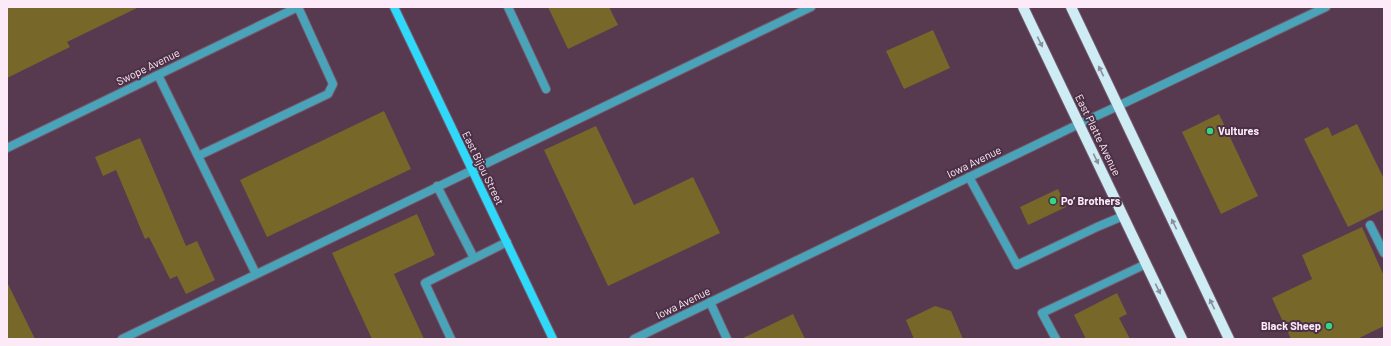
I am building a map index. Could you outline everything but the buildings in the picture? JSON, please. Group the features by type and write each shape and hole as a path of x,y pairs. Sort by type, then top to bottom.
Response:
{"main road":[{"name":"East Platte Avenue","path":"1023,7 1182,339"},
{"path":"1071,7 1229,339"}],"street":[{"path":"198,156 328,94 333,84 298,7"},
{"name":"Swope Avenue","path":"7,148 298,7"},
{"name":"East Bijou Street","path":"394,7 553,339"},
{"path":"508,7 546,89"},
{"path":"122,339 811,7"},
{"name":"Iowa Avenue","path":"634,339 1079,124 1326,7"},
{"path":"158,75 256,274"},
{"path":"969,177 1017,265 1123,216"},
{"path":"437,186 474,258"},
{"path":"1370,225 1384,253"},
{"path":"451,339 425,283 507,242"},
{"path":"1056,339 1042,313 1146,264"},
{"path":"710,302 727,339"}],"place":[{"name":"Vultures","path":"1210,131"},
{"name":"Po’ Brothers","path":"1053,201"},
{"name":"Black Sheep","path":"1329,326"}]}
